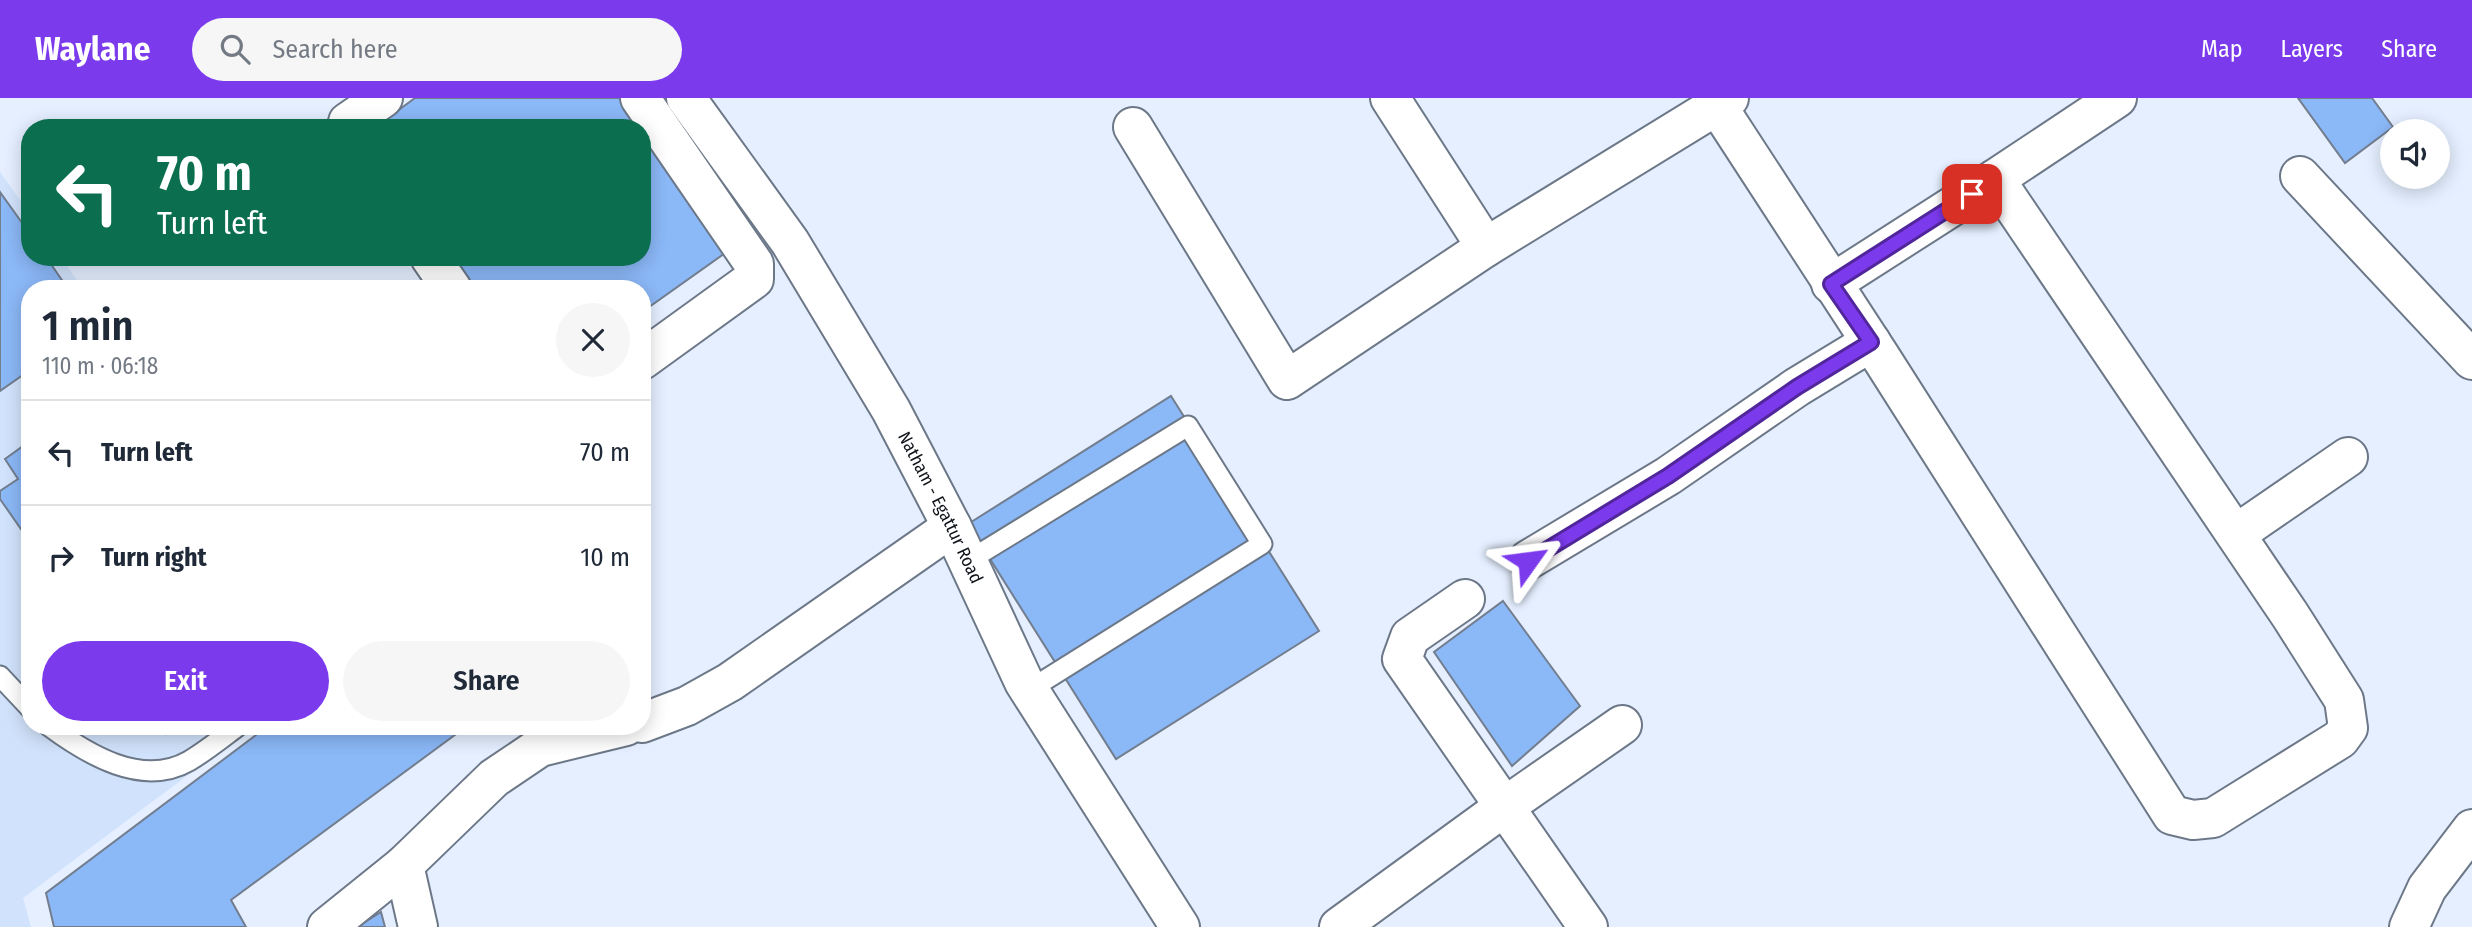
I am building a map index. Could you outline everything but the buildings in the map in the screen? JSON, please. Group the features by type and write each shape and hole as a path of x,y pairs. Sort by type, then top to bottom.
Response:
{"street":[{"path":"352,119 383,98"},
{"path":"640,98 754,264 754,279 651,353"},
{"name":"Natham - Egattur Road","path":"686,98 790,242 891,410 952,527 1029,690 1180,927"},
{"path":"1390,98 1486,247"},
{"path":"1831,284 2117,98"},
{"path":"1133,127 1287,380 1486,247 1720,101 1831,284 1871,342 2172,815 2193,821 2213,818 2320,754 2340,739 2347,728 2344,700 2236,534 1995,179"},
{"path":"2300,176 2472,360"},
{"path":"754,264 790,242"},
{"path":"1528,561 1668,476 1797,387 1871,342"},
{"path":"2236,534 2348,457"},
{"path":"651,720 687,706 730,682 952,527"},
{"path":"1465,599 1410,637 1402,659 1588,927"},
{"path":"1339,927 1622,725"},
{"path":"327,927 404,865 494,778 540,747 589,735"},
{"path":"2409,927 2427,888 2472,829"},
{"path":"404,865 418,927"}],"lane":[{"path":"968,561 1188,426 1262,544 1029,690"},
{"path":"0,676 21,698"},
{"path":"61,735 79,748 125,767 153,772 187,762 226,735"}],"shaded area":[{"path":"0,172 21,201 21,266 67,266 77,280 21,280 21,735 242,735 23,898 31,927 0,927"}],"route":[{"path":"1528,561 1668,476 1797,387 1871,342 1831,284 1972,194"}]}
